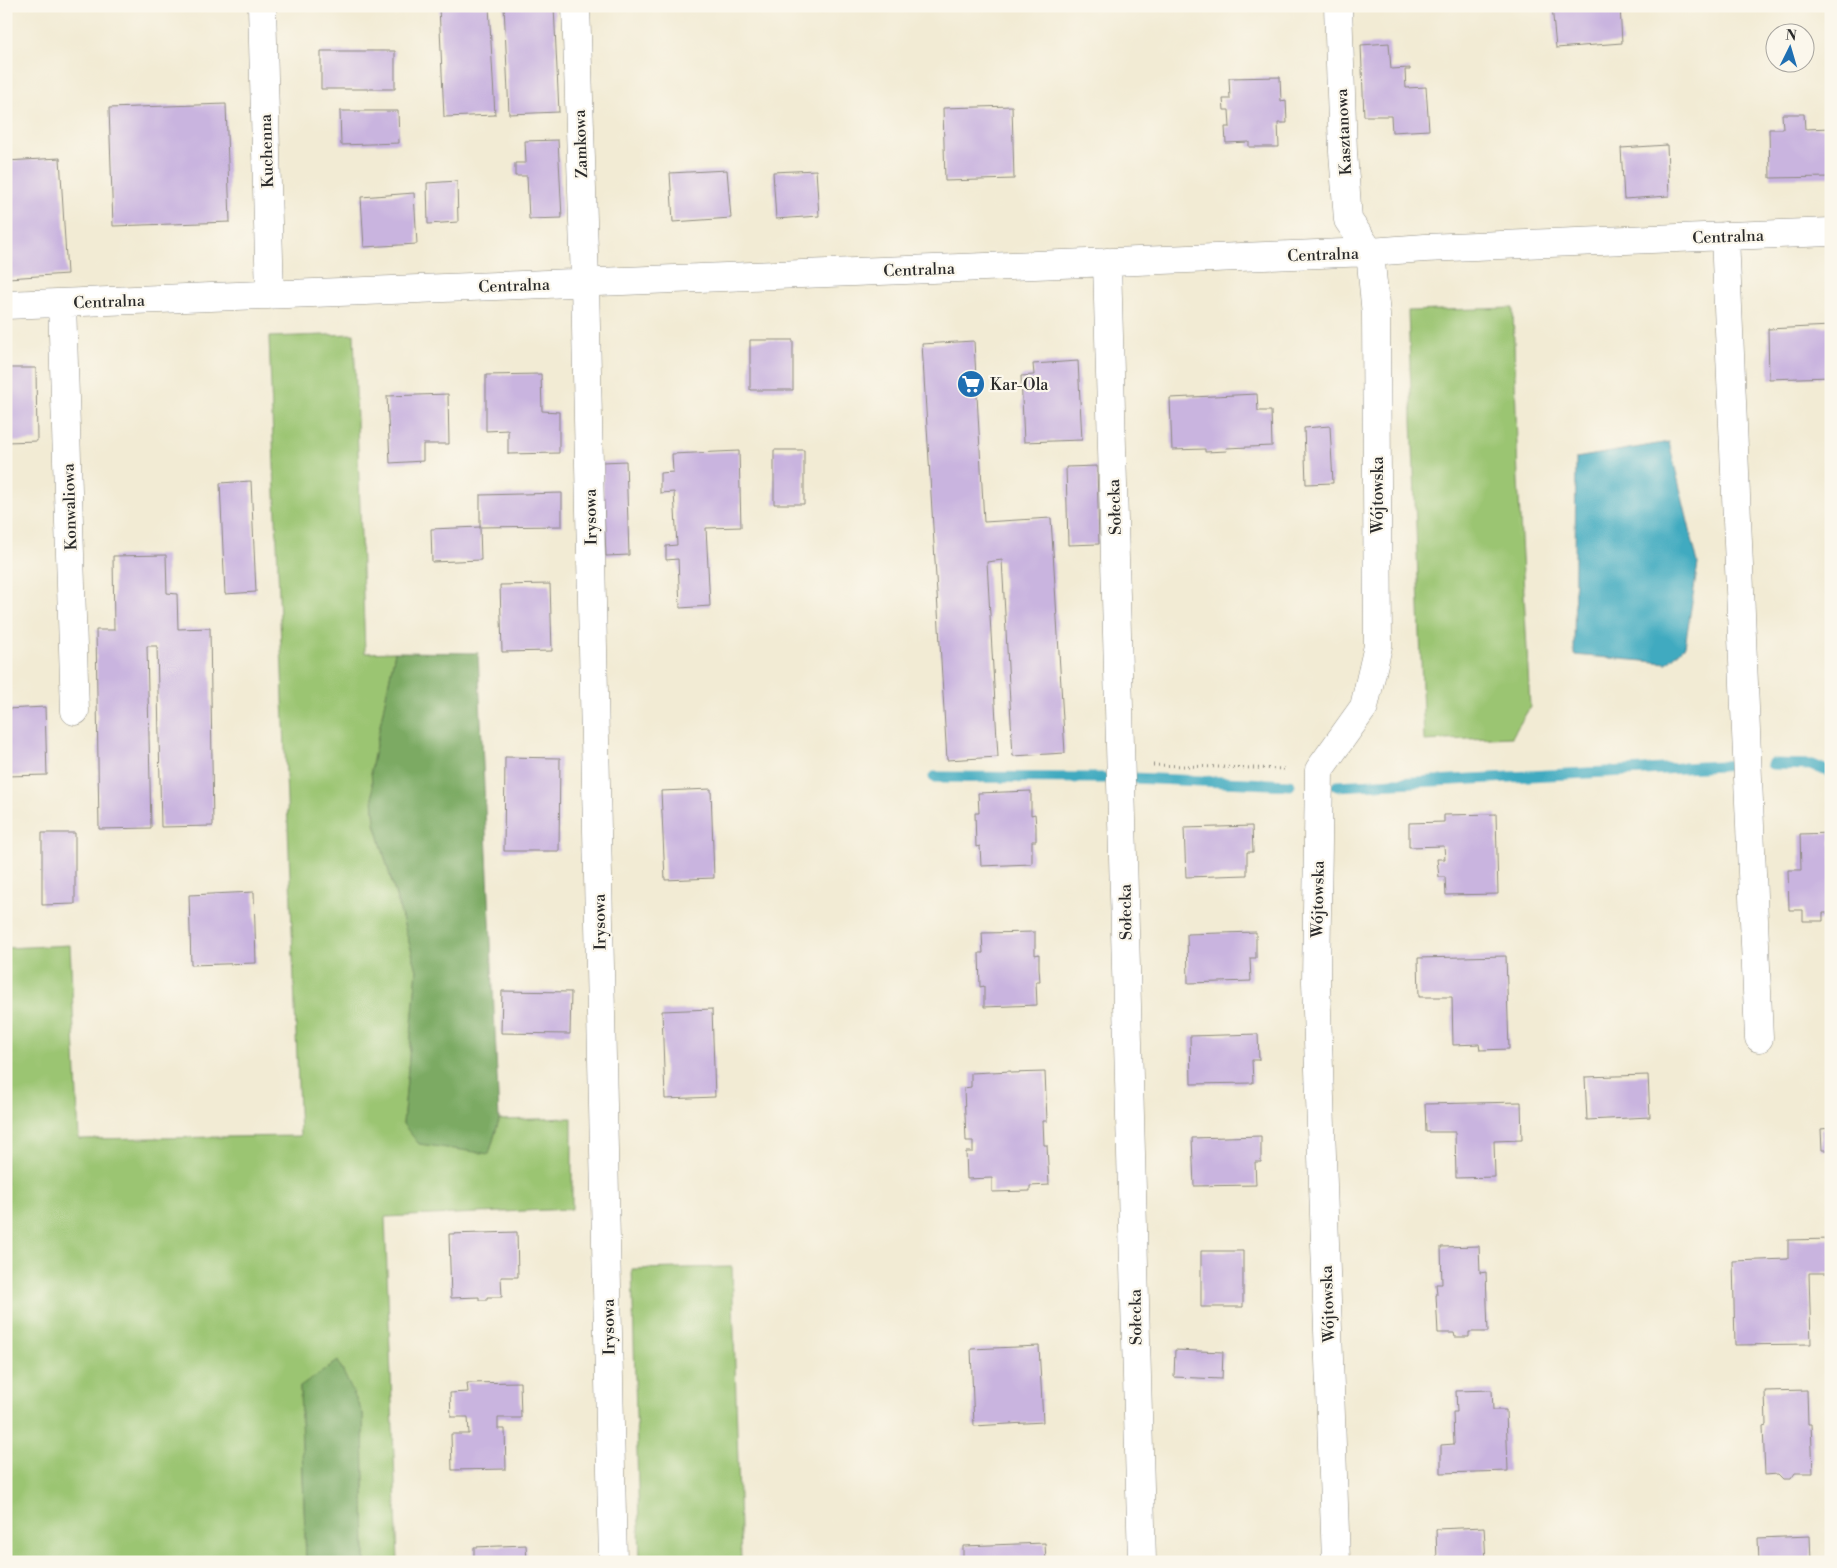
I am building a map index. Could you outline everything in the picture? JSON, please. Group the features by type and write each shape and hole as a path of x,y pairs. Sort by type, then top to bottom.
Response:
{"street":[{"name":"Kuchenna","path":"262,6 270,295"},
{"name":"Zamkowa","path":"576,6 584,282"},
{"name":"Kasztanowa","path":"1338,6 1343,152 1348,220 1370,252"},
{"name":"Centralna","path":"6,305 1370,252 1831,232"},
{"path":"1725,236 1759,1038"},
{"name":"Wójtowska","path":"1336,1562 1316,982 1319,770 1364,707 1378,646 1376,315 1370,252"},
{"name":"Sołecka","path":"1107,262 1142,1562"},
{"name":"Irysowa","path":"584,282 613,1562"},
{"name":"Konwaliowa","path":"62,303 75,711"}],"path":[{"path":"1121,764 1319,770"}],"green space":[{"path":"1513,308 1518,480 1530,707 1512,737 1424,741 1408,311"},
{"path":"354,334 365,653 395,652 371,770 375,823 417,970 403,1124 489,1154 499,1120 572,1118 572,1209 385,1217 398,1562 365,1562 363,1414 300,1387 306,1562 6,1562 6,948 70,945 79,1139 300,1136 269,337"},
{"path":"395,652 478,653 499,1120 489,1154 419,1144 403,1124 417,970 375,823 371,770"},
{"path":"732,1267 741,1562 640,1562 632,1269"},
{"path":"338,1361 363,1414 365,1562 306,1562 300,1387"}],"water":[{"path":"1669,442 1698,564 1685,646 1667,663 1574,655 1576,458"}],"building":[{"path":"439,6 489,6 495,115 444,117"},
{"path":"504,6 554,6 559,112 509,114"},
{"path":"1552,6 1620,6 1622,43 1556,48"},
{"path":"1389,43 1391,69 1410,68 1410,70 1405,70 1406,88 1426,87 1429,130 1392,132 1391,116 1364,116 1361,45"},
{"path":"321,51 395,51 395,89 321,89"},
{"path":"1280,77 1281,101 1286,100 1287,123 1278,123 1279,147 1249,147 1249,142 1226,143 1225,127 1230,127 1229,110 1224,110 1223,99 1230,99 1229,78"},
{"path":"226,104 230,222 113,226 109,108"},
{"path":"1012,106 1014,179 945,181 943,108"},
{"path":"340,111 398,111 399,143 341,145"},
{"path":"1782,114 1804,114 1805,129 1831,128 1831,177 1770,178 1769,129 1783,129"},
{"path":"558,140 562,218 529,219 527,176 515,176 515,163 526,163 525,141"},
{"path":"1667,145 1669,196 1624,199 1621,148"},
{"path":"60,158 67,274 8,278 6,249 6,161"},
{"path":"727,170 731,218 673,222 670,173"},
{"path":"816,170 819,216 776,219 773,172"},
{"path":"457,181 458,222 428,224 427,183"},
{"path":"414,193 417,244 364,247 361,197"},
{"path":"1831,326 1831,377 1769,379 1768,329"},
{"path":"750,340 793,340 793,390 750,390"},
{"path":"974,341 984,522 1051,518 1065,753 1013,756 1002,560 987,562 998,757 947,760 922,344"},
{"path":"1078,361 1082,440 1024,442 1021,376 1034,375 1033,364"},
{"path":"6,368 36,368 37,441 6,442"},
{"path":"541,374 542,411 559,412 559,453 508,454 508,430 486,431 486,375"},
{"path":"448,394 449,444 423,444 423,461 390,463 387,396"},
{"path":"1257,394 1258,411 1271,411 1272,446 1226,448 1227,451 1205,452 1205,449 1172,450 1170,398"},
{"path":"1330,426 1333,483 1306,484 1304,428"},
{"path":"774,450 804,450 804,504 774,504"},
{"path":"739,451 741,527 706,528 710,606 680,608 678,559 666,560 666,546 677,545 674,492 660,493 660,473 673,472 672,454"},
{"path":"626,461 629,555 606,556 602,462"},
{"path":"1097,466 1099,544 1068,545 1066,467"},
{"path":"251,481 256,592 225,594 220,483"},
{"path":"562,493 562,526 480,527 480,495"},
{"path":"480,527 481,560 432,562 431,529"},
{"path":"166,555 167,593 177,594 178,629 210,628 213,826 161,827 157,646 147,646 151,828 99,829 96,630 114,630 113,556"},
{"path":"550,584 552,651 502,652 500,585"},
{"path":"45,707 47,775 6,776 6,709"},
{"path":"505,757 560,758 559,851 504,851"},
{"path":"711,789 714,878 665,880 661,791"},
{"path":"1031,791 1031,815 1035,814 1036,827 1036,841 1032,841 1032,864 981,866 980,846 976,847 975,813 979,813 978,793"},
{"path":"1496,814 1498,894 1446,895 1445,877 1439,877 1437,859 1445,859 1444,846 1409,847 1409,823 1444,822 1444,815"},
{"path":"1252,826 1253,852 1247,852 1247,875 1186,877 1184,828"},
{"path":"42,833 75,833 75,904 42,905"},
{"path":"1831,833 1831,913 1823,913 1823,921 1803,921 1803,910 1789,910 1788,870 1801,870 1800,834"},
{"path":"254,892 256,963 191,965 189,895"},
{"path":"1035,932 1035,955 1039,954 1040,982 1036,982 1037,1005 984,1007 984,986 980,987 979,953 983,953 982,933"},
{"path":"1256,932 1256,958 1250,958 1251,981 1188,983 1187,934"},
{"path":"1506,956 1509,1049 1480,1050 1479,1044 1453,1045 1452,997 1419,997 1418,958"},
{"path":"502,991 571,992 570,1034 501,1033"},
{"path":"712,1009 715,1097 665,1099 662,1011"},
{"path":"1258,1034 1259,1060 1252,1060 1253,1083 1191,1084 1190,1036"},
{"path":"1011,1071 1011,1073 1045,1072 1047,1121 1043,1121 1044,1145 1047,1145 1049,1185 1030,1186 1030,1191 992,1192 992,1178 967,1179 966,1152 973,1152 973,1141 966,1141 964,1088 971,1087 971,1073"},
{"path":"1648,1075 1650,1117 1587,1120 1585,1077"},
{"path":"1521,1102 1522,1140 1494,1141 1495,1177 1456,1178 1455,1132 1426,1132 1425,1104"},
{"path":"1831,1128 1831,1150 1822,1150 1821,1129"},
{"path":"1261,1136 1261,1162 1255,1162 1256,1185 1194,1186 1192,1138"},
{"path":"517,1232 518,1277 501,1277 502,1297 487,1297 487,1300 479,1300 479,1297 451,1298 449,1234"},
{"path":"1831,1239 1831,1273 1809,1273 1811,1344 1735,1345 1733,1261 1788,1259 1788,1240"},
{"path":"1479,1246 1480,1273 1486,1272 1488,1332 1469,1332 1469,1337 1455,1337 1454,1333 1438,1333 1436,1284 1442,1284 1441,1247"},
{"path":"1201,1251 1243,1251 1243,1307 1201,1307"},
{"path":"1039,1346 1043,1422 974,1426 971,1349"},
{"path":"1175,1350 1223,1352 1222,1379 1174,1377"},
{"path":"520,1382 521,1418 498,1418 498,1429 505,1429 506,1469 452,1470 451,1434 469,1434 468,1417 451,1417 450,1393 468,1392 467,1383"},
{"path":"1492,1390 1493,1410 1506,1410 1508,1471 1441,1473 1441,1445 1454,1444 1453,1412 1457,1412 1456,1391"},
{"path":"1807,1390 1808,1424 1811,1424 1813,1473 1795,1473 1791,1479 1783,1479 1778,1474 1765,1475 1763,1426 1766,1425 1765,1391"},
{"path":"1484,1527 1486,1562 1437,1562 1436,1529"},
{"path":"1810,1536 1811,1562 1759,1562 1758,1538"},
{"path":"1045,1543 1046,1562 963,1562 963,1546"},
{"path":"526,1545 527,1562 474,1562 474,1547"}],"waterway":[{"path":"1772,764 1813,765 1831,773"},
{"path":"1337,786 1740,765"},
{"path":"934,777 1104,778"},
{"path":"1132,778 1290,785"}],"place":[{"name":"Kar-Ola","path":"971,384"}]}
